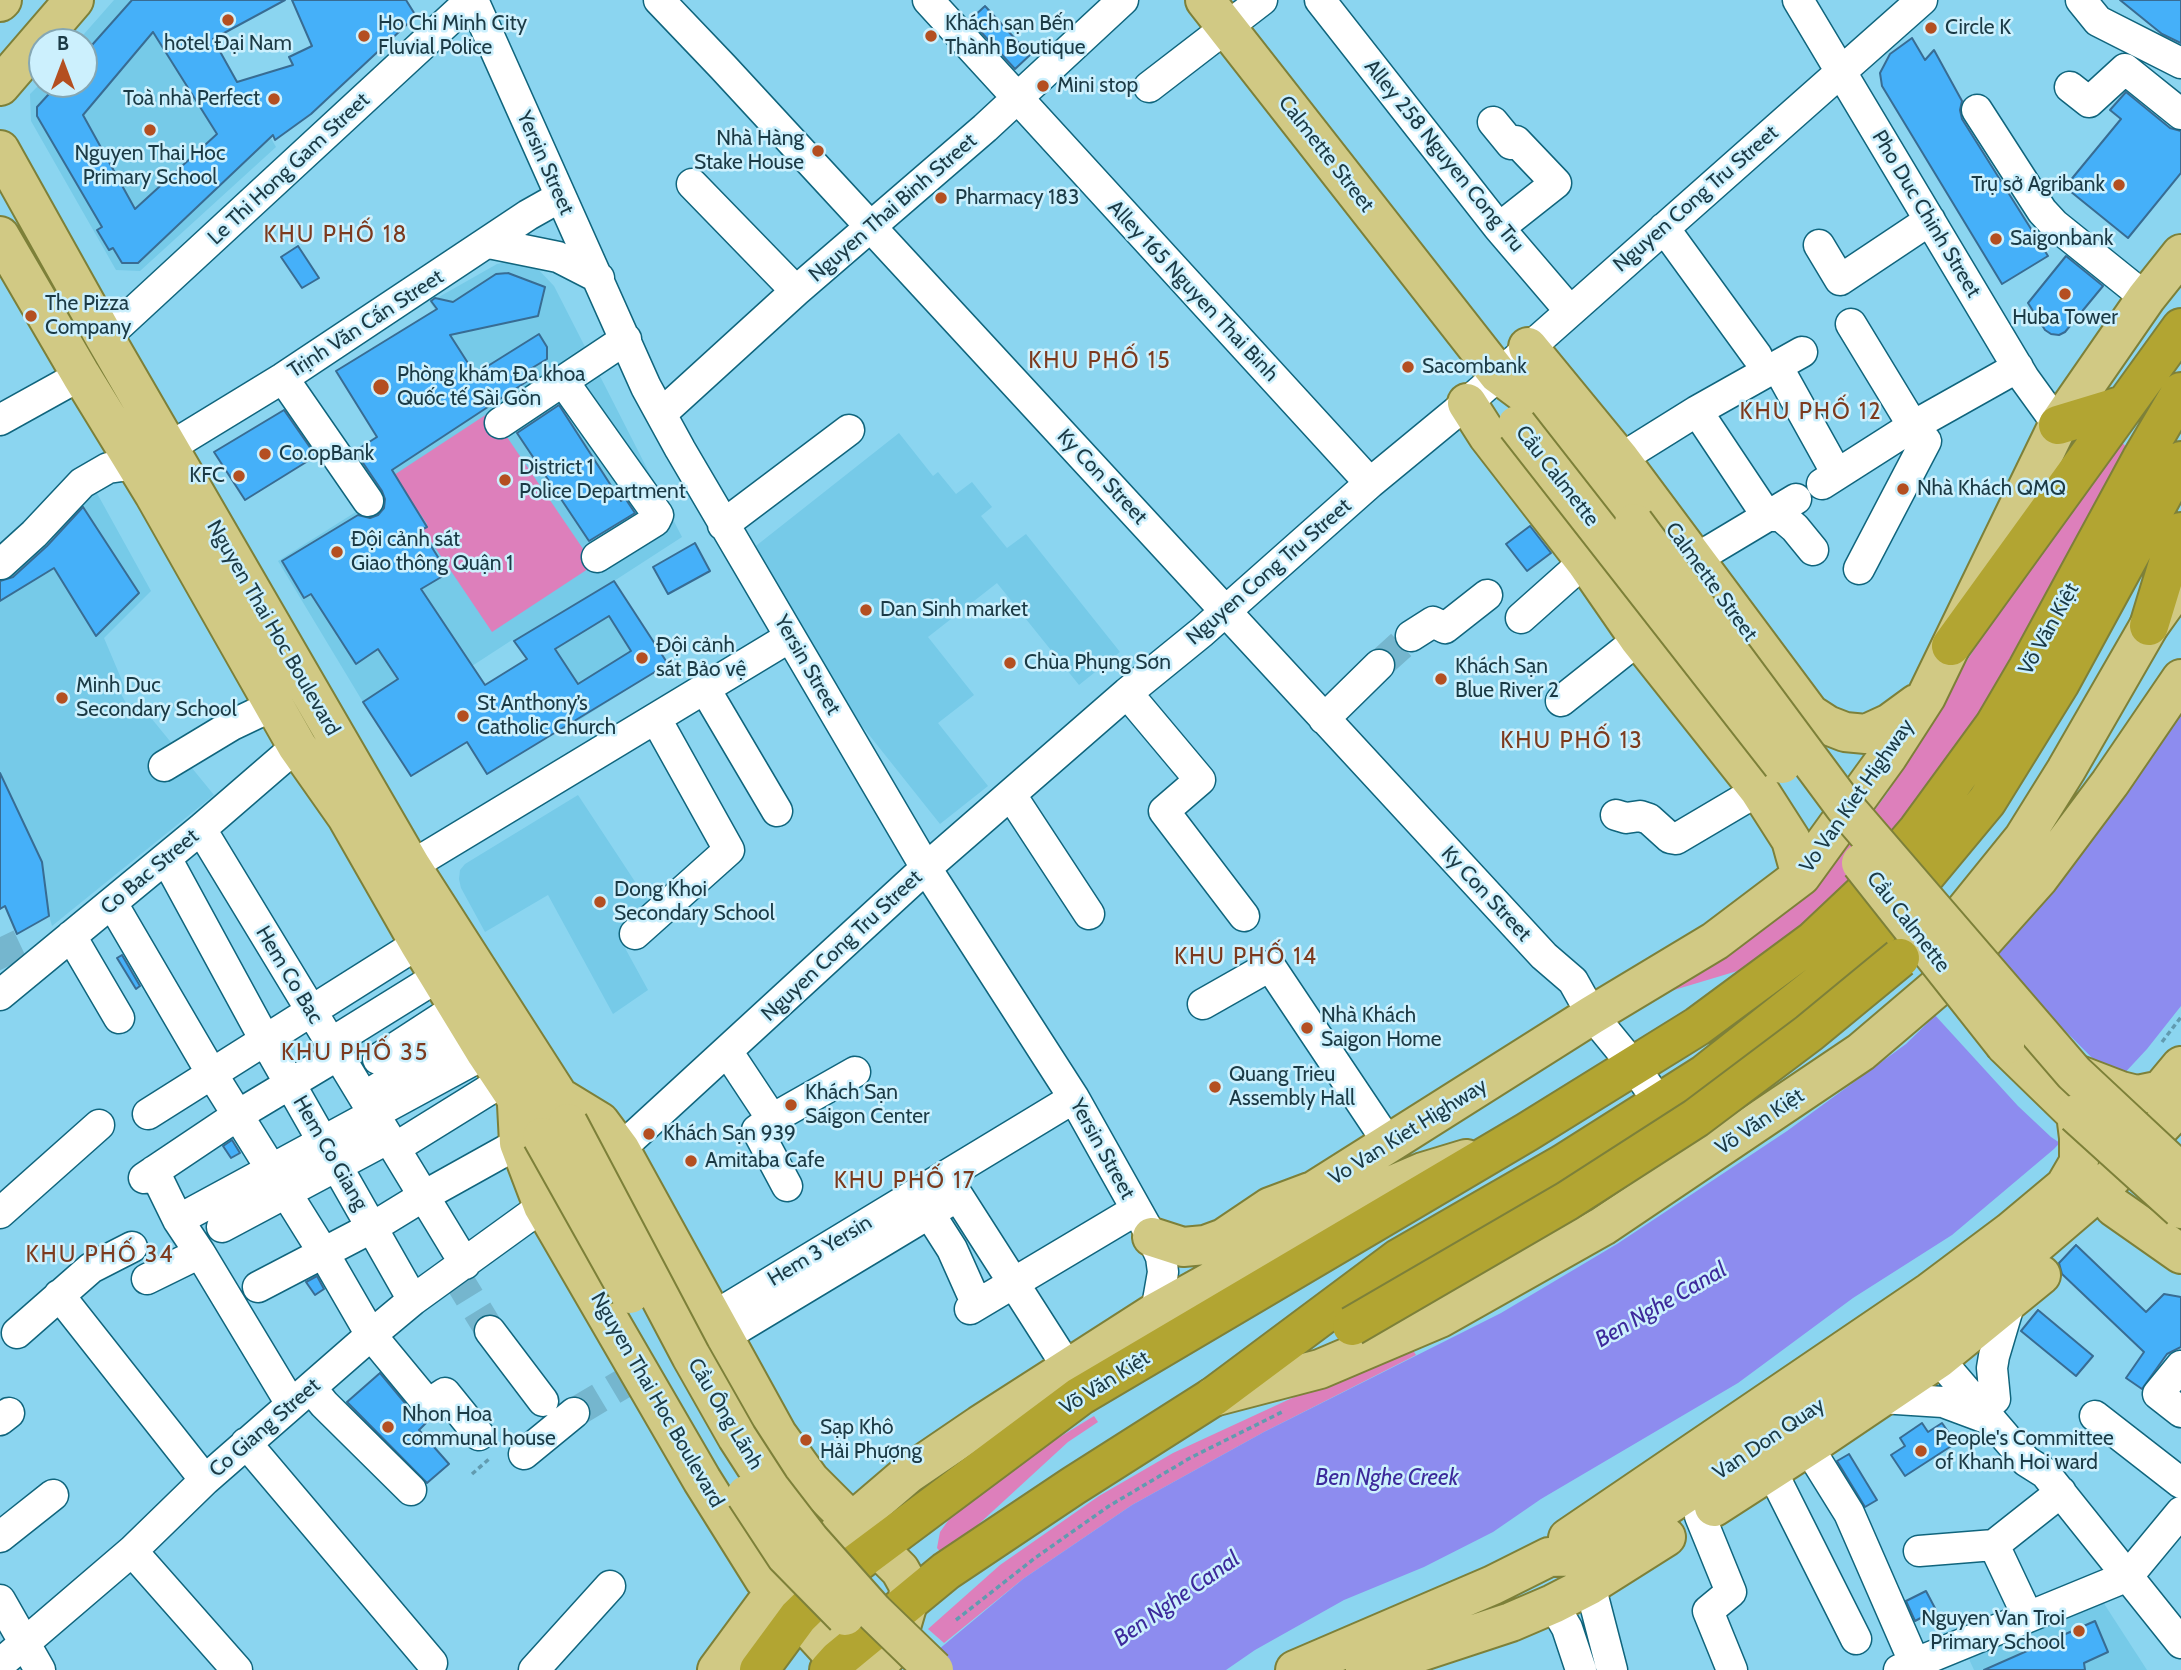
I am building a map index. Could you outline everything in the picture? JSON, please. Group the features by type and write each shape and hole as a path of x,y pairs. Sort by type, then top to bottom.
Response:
{"highway":[{"path":"1951,646 2181,328"},
{"name":"Võ Văn Kiệt","path":"759,1670 787,1603 843,1573 878,1532 1080,1396 1494,1151 1698,1026 1813,942 1867,890 1918,830 1994,726 2181,392"},
{"path":"2058,425 2124,405"},
{"name":"Võ Văn Kiệt","path":"838,1667 946,1571 1213,1397 1398,1259 1563,1164 1705,1074 1834,972 1893,914 1987,801 2032,731 2181,461"},
{"name":"Võ Văn Kiệt","path":"1660,1104 1708,1090 1814,1010 1905,923 1983,828 2037,751 2073,691 2181,493"},
{"path":"2149,626 2173,547 2181,532"},
{"path":"2149,626 2181,555"},
{"path":"1213,1397 1352,1326 1567,1201 1696,1118 1809,1033 1900,958 1916,956 1943,942"},
{"path":"878,1532 905,1544 913,1559 928,1569 946,1571"}],"main road":[{"path":"0,46 61,1"},
{"path":"0,86 61,1"},
{"name":"Calmette Street","path":"1216,14 1498,374"},
{"name":"Nguyen Thai Hoc Boulevard","path":"0,150 411,866 547,1125 543,1206 702,1480 764,1579 787,1603 838,1667"},
{"name":"Nguyen Thai Hoc Boulevard","path":"0,236 136,464 297,746 347,817 479,1042 547,1125"},
{"name":"Vo Van Kiet Highway","path":"1315,1190 1592,1015 1715,941 1801,876 1888,756 1926,697 2058,425 2146,298 2181,254"},
{"name":"Calmette Street","path":"1528,347 1620,459 1810,714 1845,732 1866,734 1890,723 1926,697"},
{"name":"Cầu Calmette","path":"1498,374 1511,416 1529,415 1717,683 1943,942 2074,1073 2181,1173"},
{"path":"1467,402 1488,436 1585,561 1639,639 1759,790 1791,840 1801,876"},
{"path":"136,464 170,447"},
{"path":"1943,942 2023,839 2149,626 2181,581"},
{"name":"Võ Văn Kiệt","path":"1213,1397 1320,1369 1440,1318 1603,1226 1861,1052 1955,972 2039,878 2110,783 2181,679"},
{"path":"1730,755 1799,701"},
{"name":"Cầu Calmette","path":"1943,942 1968,1000 2005,1045 2181,1209"},
{"path":"2074,1073 2121,1091 2137,1094 2161,1090 2169,1058"},
{"name":"Van Don Quay","path":"1368,1669 1511,1622 1590,1585 1881,1398 1998,1277 2103,1187 2181,1105"},
{"path":"1549,1557 1573,1534 1919,1299 2050,1200 2065,1186 2079,1162 2076,1114"},
{"name":"Nguyen Thai Hoc Boulevard","path":"547,1125 600,1122 620,1149 776,1434 810,1480 878,1532 909,1586 908,1602"},
{"name":"Cầu Ông Lãnh","path":"547,1125 736,1480 786,1556 898,1670"},
{"name":"Cầu Ông Lãnh","path":"547,1125 770,1488 810,1540 874,1612 934,1670"},
{"name":"Van Don Quay","path":"1295,1670 1493,1585 1549,1557 1584,1556 1936,1342 2010,1302 2079,1241 2181,1139"},
{"name":"Võ Văn Kiệt","path":"878,1532 908,1474 1156,1311 1331,1216 1404,1180 1494,1151"},
{"path":"1144,1223 1182,1247 1205,1245 1224,1237 1270,1207 1315,1190"},
{"name":"Võ Văn Kiệt","path":"1271,1248 1296,1210 1315,1190"},
{"path":"2114,1207 2181,1254"},
{"path":"702,1480 776,1434"},
{"path":"810,1480 836,1487 864,1485 908,1474"},
{"path":"746,1632 752,1610 750,1557"},
{"path":"874,1670 895,1644 908,1602"},
{"name":"Võ Văn Kiệt","path":"717,1670 746,1632 787,1603"}],"street":[{"name":"Yersin Street","path":"472,0 661,414 723,525 926,868 1074,1098 1144,1223 1161,1257 1163,1272 1156,1311"},
{"name":"Le Thi Hong Gam Street","path":"106,338 472,0"},
{"name":"Ky Con Street","path":"659,0 1544,956 1559,990 1592,1015 1633,1065 1660,1104"},
{"name":"Alley 165 Nguyen Thai Binh","path":"928,0 1370,483"},
{"name":"Nguyen Thai Binh Street","path":"661,414 796,291 1017,99 1123,0"},
{"path":"1149,88 1216,14 1262,0"},
{"name":"Alley 258 Nguyen Cong Tru","path":"1320,0 1499,228 1570,311"},
{"name":"Pho Duc Chinh Street","path":"1798,0 2018,367 2058,425"},
{"name":"Nguyen Cong Tru Street","path":"620,1149 926,868 1467,402 1922,0"},
{"path":"2081,0 2098,21 2181,63"},
{"path":"2070,88 2089,102 2125,69 2181,114"},
{"path":"1977,110 2042,211 2054,224 2146,298"},
{"path":"1493,122 1511,144 1516,141 1556,183 1499,228"},
{"path":"692,184 796,291"},
{"name":"Trịnh Văn Cấn Street","path":"170,447 289,374 560,197"},
{"path":"1819,245 1840,280 1930,220"},
{"path":"1664,228 1779,358 1829,479 1913,426 2018,367"},
{"path":"489,243 558,257 598,278"},
{"path":"1851,324 1913,426 1926,441 1859,569"},
{"path":"500,423 625,339"},
{"path":"1620,459 1779,358"},
{"path":"289,374 344,448"},
{"path":"289,374 368,501"},
{"path":"0,419 81,375"},
{"path":"563,381 658,515 655,521 597,557"},
{"path":"1697,411 1767,516"},
{"path":"723,525 849,429"},
{"path":"1,564 34,534 82,483 108,468 136,464"},
{"path":"1695,560 1796,499"},
{"path":"1767,516 1781,516 1813,550"},
{"path":"1521,618 1585,561"},
{"path":"1411,636 1433,622 1445,628 1487,596"},
{"path":"411,866 790,637"},
{"path":"1560,701 1639,639"},
{"path":"1324,719 1379,665"},
{"path":"705,689 777,811"},
{"path":"1128,693 1200,780 1164,811 1244,916"},
{"path":"164,766 232,725 274,705"},
{"path":"635,934 729,850 656,719"},
{"name":"Co Bac Street","path":"0,995 297,746"},
{"path":"1616,815 1649,819 1670,838 1676,839 1759,790"},
{"path":"1011,795 1089,914"},
{"name":"Hem Co Bac","path":"201,829 465,1264"},
{"name":"Hem Co Giang","path":"166,858 265,1040 413,1300"},
{"path":"112,903 212,1074 323,1252 371,1335 428,1404 445,1393 479,1435"},
{"path":"71,936 119,1018"},
{"path":"148,1114 419,943"},
{"path":"1203,1004 1270,966 1389,1144"},
{"path":"411,1490 324,1404 301,1396 200,1253 149,1174 290,1083 334,1049 479,1042"},
{"path":"378,1059 479,1042"},
{"path":"178,1220 279,1180 331,1154 380,1125 479,1042"},
{"path":"380,1125 479,1042"},
{"path":"727,1051 772,1119"},
{"path":"787,1186 757,1130 855,1072"},
{"name":"Hem 3 Yersin","path":"717,1328 1074,1098"},
{"path":"0,1213 99,1125"},
{"path":"258,1287 373,1227 547,1125"},
{"path":"222,1227 279,1180"},
{"path":"717,1328 958,1196 1068,1368"},
{"name":"Co Giang Street","path":"0,1664 132,1551 205,1480 371,1335 413,1300 543,1206"},
{"path":"929,1213 952,1249 974,1307 1014,1284 1144,1223"},
{"path":"17,1333 91,1268 132,1247"},
{"path":"147,1279 200,1253"},
{"path":"59,1295 205,1480"},
{"path":"1993,1409 1992,1368 2010,1302"},
{"path":"490,1331 543,1401"},
{"path":"1936,1342 1993,1409 2038,1452 2053,1482 2128,1576 2177,1626"},
{"path":"2181,1366 2158,1394 2181,1412"},
{"path":"1881,1398 1993,1409"},
{"path":"524,1454 574,1413"},
{"path":"2095,1416 2181,1483"},
{"path":"246,1443 432,1663"},
{"path":"1808,1447 1849,1513 1907,1667 2128,1576 2181,1512"},
{"path":"1771,1470 1856,1639"},
{"path":"1919,1551 1994,1545 2053,1482"},
{"path":"0,1537 53,1495"},
{"path":"1700,1516 1731,1592 1708,1611 1732,1670"},
{"path":"1994,1545 2028,1617"},
{"path":"132,1551 237,1670"},
{"path":"1590,1585 1612,1670"},
{"path":"534,1670 610,1586"},
{"path":"0,1600 40,1670"},
{"path":"1553,1604 1570,1637 1581,1670"},
{"path":"1570,1637 1600,1628"}],"path":[{"path":"2169,1058 2181,1017"}],"shaded area":[{"name":"Nguyen Thai Hoc Primary School","path":"114,0 191,0 276,147 140,271 116,270 31,121 30,98 98,98 98,28 89,28"},
{"name":"District 1 Police Department","path":"511,261 535,266 554,286 682,537 614,581 668,664 573,724 512,640 378,727 278,561 370,503 343,457 475,374 430,302 497,264"},
{"path":"490,412 594,565 492,632 422,528 427,524 394,475"},
{"name":"Dan Sinh market","path":"899,433 933,476 938,472 956,494 972,482 992,507 981,516 1007,548 1026,534 1120,652 1079,685 997,583 928,637 974,695 938,723 988,786 940,824 733,564"},
{"path":"2119,440 2129,449 1986,711 1934,789 1842,894 1744,969 1644,999 1725,950 1822,881 1888,792 2034,555"},
{"name":"Minh Duc Secondary School","path":"88,477 151,591 104,638 126,690 121,694 127,705 138,702 214,795 52,926 39,880 0,793 0,556"},
{"name":"Dong Khoi Secondary School","path":"578,795 653,909 619,937 648,990 613,1014 548,895 485,932 461,888 459,879 460,870 465,864"},
{"path":"1409,1344 1416,1355 1264,1432 1132,1505 1023,1579 944,1643 928,1629 1000,1565 1099,1496 1173,1453"},
{"path":"1094,1416 1098,1422 1068,1442 944,1556 937,1548 940,1532 955,1511 1006,1470"},
{"name":"Nguyen Van Troi Primary School","path":"2103,1602 2147,1670 1974,1670 1969,1659"}],"water":[{"name":"Ben Nghe Creek","path":"2181,707 2181,1006 2147,1049 2054,1149 1952,1235 1853,1298 1738,1383 1541,1499 1493,1532 1424,1567 1344,1600 1255,1650 1226,1670 914,1670 1023,1579 1132,1505 1264,1432 1501,1313 1617,1244 1787,1131 1906,1044 1997,955 2087,843"}],"pier":[{"path":"1993,954 2110,1076 2063,1145 2018,1106 1933,1013"}],"building":[{"path":"132,0 285,0 213,39 237,82 293,65 289,57 312,46 292,0 406,0 416,16 311,114 275,140 273,135 138,263 122,263 113,248 109,250 97,230 102,227 37,116 37,107 45,98 97,98 83,115 135,209 217,134 153,32 98,97 98,38"},
{"path":"2120,0 2181,0 2181,43 2162,34"},
{"path":"985,6 1030,55 1015,69 970,20"},
{"path":"1912,38 1925,60 1934,50 1962,101 1962,119 2048,256 2002,284 1882,86 1880,73 1890,54"},
{"name":"Trụ sở Agribank","path":"2126,92 2170,128 2181,131 2181,173 2128,238 2065,187 2121,119 2110,110"},
{"path":"298,246 319,278 302,288 281,257"},
{"name":"Huba Tower","path":"2066,256 2103,286 2065,332 2059,335 2051,334 2045,330 2028,303"},
{"path":"508,273 545,287 538,316 450,335 475,374 539,334 547,347 547,359 527,371 532,378 392,470 427,527 421,530 448,573 421,589 485,685 527,659 514,641 614,581 668,664 487,774 467,742 411,776 363,702 398,679 378,649 356,664 311,594 304,598 282,561 358,515 370,518 378,515 384,508 382,491 355,451 377,437 336,371 437,309 431,301 435,298 453,302 496,274","holes":["609,616 631,651 578,684 555,649"]},
{"path":"559,405 621,501 625,498 635,513 589,541 517,433"},
{"path":"284,410 316,456 245,500 214,452"},
{"path":"83,507 139,593 96,636 54,568 0,601 0,581 13,577 47,546"},
{"path":"1530,526 1551,553 1527,571 1506,544"},
{"path":"695,543 710,571 668,594 653,567"},
{"path":"0,773 42,862 49,916 17,934 5,906 0,909"},
{"path":"122,955 140,986 136,989 117,958"},
{"path":"232,1140 240,1153 231,1158 223,1146"},
{"path":"2076,1245 2146,1312 2164,1294 2181,1297 2181,1347 2167,1354 2142,1389 2126,1378 2144,1352 2062,1274 2059,1263"},
{"path":"317,1276 324,1289 315,1295 306,1282"},
{"path":"2038,1310 2093,1356 2076,1376 2021,1331"},
{"name":"Nhon Hoa communal house","path":"380,1373 415,1415 426,1423 419,1430 449,1464 427,1483 347,1402"},
{"name":"People's Committee of Khanh Hoi ward","path":"1922,1423 1928,1432 1942,1423 1956,1443 1905,1476 1891,1455 1905,1446 1900,1438"},
{"path":"1849,1454 1877,1500 1865,1507 1837,1461"},
{"path":"1926,1591 1936,1610 1915,1621 1906,1601"},
{"path":"2095,1621 2108,1652 2084,1663 2085,1670 1984,1670"}],"tunnel":[{"path":"1379,665 1411,636"},
{"path":"0,937 19,977"},
{"path":"454,1272 490,1331"},
{"path":"574,1413 641,1373"}],"place":[{"name":"hotel Đại Nam","path":"228,20"},
{"name":"Circle K","path":"1931,28"},
{"name":"Ho Chi Minh City Fluvial Police","path":"364,36"},
{"name":"Khách sạn Bến Thành Boutique","path":"931,36"},
{"name":"Mini stop","path":"1043,86"},
{"name":"Toà nhà Perfect","path":"274,99"},
{"name":"Nguyen Thai Hoc Primary School","path":"150,130"},
{"name":"Nhà Hàng Stake House","path":"818,151"},
{"name":"Trụ sở Agribank","path":"2119,185"},
{"name":"Pharmacy 183","path":"941,198"},
{"name":"Saigonbank","path":"1996,239"},
{"name":"Huba Tower","path":"2065,294"},
{"name":"The Pizza Company","path":"31,316"},
{"name":"Sacombank","path":"1408,367"},
{"name":"Phòng khám Đa khoa Quốc tế Sài Gòn","path":"381,387"},
{"name":"Co.opBank","path":"265,454"},
{"name":"KFC","path":"239,476"},
{"name":"District 1 Police Department","path":"505,480"},
{"name":"Nhà Khách QMQ","path":"1903,489"},
{"name":"Đội cảnh sát Giao thông Quận 1","path":"337,552"},
{"name":"Dan Sinh market","path":"866,610"},
{"name":"Đội cảnh sát Bảo vệ","path":"642,658"},
{"name":"Chùa Phụng Sơn","path":"1010,663"},
{"name":"Khách Sạn Blue River 2","path":"1441,679"},
{"name":"Minh Duc Secondary School","path":"62,698"},
{"name":"St Anthony’s Catholic Church","path":"463,716"},
{"name":"Dong Khoi Secondary School","path":"600,902"},
{"name":"Nhà Khách Saigon Home","path":"1307,1028"},
{"name":"Quang Trieu Assembly Hall","path":"1215,1087"},
{"name":"Khách Sạn Saigon Center","path":"791,1105"},
{"name":"Khách Sạn 939","path":"649,1134"},
{"name":"Amitaba Cafe","path":"691,1161"},
{"name":"Nhon Hoa communal house","path":"388,1427"},
{"name":"Sạp Khô Hải Phựợng","path":"806,1440"},
{"name":"People's Committee of Khanh Hoi ward","path":"1921,1451"},
{"name":"Nguyen Van Troi Primary School","path":"2079,1631"}],"district":[{"name":"KHU PHỐ 18","path":"336,235"},
{"name":"KHU PHỐ 15","path":"1100,361"},
{"name":"KHU PHỐ 12","path":"1811,412"},
{"name":"KHU PHỐ 13","path":"1572,741"},
{"name":"KHU PHỐ 14","path":"1246,957"},
{"name":"KHU PHỐ 35","path":"355,1053"},
{"name":"KHU PHỐ 17","path":"905,1181"},
{"name":"KHU PHỐ 34","path":"100,1255"}],"water label":[{"name":"Ben Nghe Canal","path":"1661,1305"},
{"name":"Ben Nghe Canal","path":"1177,1599"}]}
